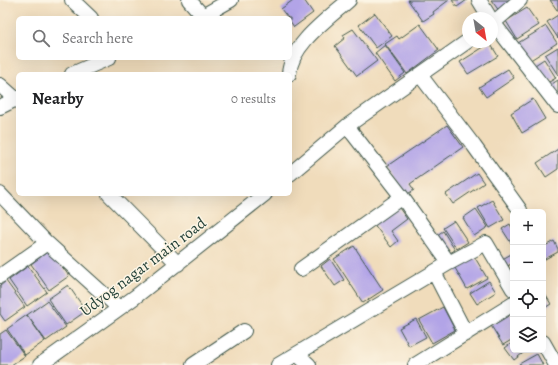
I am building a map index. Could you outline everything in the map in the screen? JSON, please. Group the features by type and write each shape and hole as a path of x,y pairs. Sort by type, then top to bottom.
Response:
{"street":[{"path":"72,0 89,16"},
{"path":"189,0 200,16"},
{"path":"203,16 231,0"},
{"path":"289,72 290,66 303,42 349,0"},
{"path":"478,0 486,12"},
{"path":"498,16 520,0"},
{"path":"498,29 558,106"},
{"path":"292,169 347,126 462,45"},
{"path":"77,72 104,60"},
{"path":"420,75 519,209"},
{"path":"0,85 16,98"},
{"path":"0,107 16,99"},
{"path":"347,126 402,196 448,263"},
{"path":"0,194 47,243 119,308"},
{"path":"111,196 178,264"},
{"name":"Udyog nagar main road","path":"40,365 178,264 263,196"},
{"path":"301,269 402,196"},
{"path":"0,276 47,243"},
{"path":"278,365 448,263 486,243 510,284"},
{"path":"434,272 466,334"},
{"path":"415,365 510,306"},
{"path":"193,365 244,331"},
{"path":"546,347 556,365"},
{"path":"297,354 309,365"}],"building":[{"path":"293,0 304,0 313,13 294,27 292,24 292,16 286,16 281,9"},
{"path":"408,0 449,0 433,12 434,14 423,21"},
{"path":"452,0 467,0 457,7"},
{"path":"491,0 516,0 500,12"},
{"path":"550,0 558,0 558,10 557,10"},
{"path":"527,8 539,25 517,39 506,21"},
{"path":"375,13 392,36 376,48 359,25"},
{"path":"558,15 558,38 547,22"},
{"path":"420,24 439,50 407,74 385,44 397,36 399,39"},
{"path":"546,26 557,43 529,61 518,43"},
{"path":"353,29 377,61 357,76 335,46 345,38 343,35"},
{"path":"385,45 405,73 395,81 375,53"},
{"path":"558,47 558,75 545,55"},
{"path":"482,48 493,48 498,56 468,74 460,62"},
{"path":"544,59 556,78 544,85 532,67"},
{"path":"508,69 514,78 486,97 479,87"},
{"path":"558,80 558,100 549,86"},
{"path":"533,99 545,119 522,133 511,113"},
{"path":"447,125 463,147 410,184 414,190 406,195 387,166"},
{"path":"558,149 558,169 546,177 537,163"},
{"path":"477,173 484,183 453,204 446,194"},
{"path":"492,200 504,220 490,228 478,208"},
{"path":"397,205 407,219 391,231 398,241 391,247 373,223"},
{"path":"476,209 488,227 474,236 463,218"},
{"path":"454,221 468,242 457,249 443,228"},
{"path":"510,224 510,241 502,229"},
{"path":"443,231 455,250 445,256 434,237"},
{"path":"554,241 558,252 546,258 546,245"},
{"path":"354,246 383,290 363,303 334,259"},
{"path":"50,250 69,276 49,290 31,264"},
{"path":"510,255 510,265 504,268 499,261"},
{"path":"474,256 487,278 467,289 455,268"},
{"path":"330,259 344,280 335,286 321,266"},
{"path":"28,266 47,292 27,306 9,280"},
{"path":"6,281 25,307 5,321 0,314 0,286"},
{"path":"489,281 496,292 477,304 470,293"},
{"path":"68,285 86,311 66,325 48,299"},
{"path":"546,296 551,304 546,307"},
{"path":"47,301 66,327 46,341 27,315"},
{"path":"443,307 455,330 432,343 419,320"},
{"path":"509,312 510,341 503,345 490,324"},
{"path":"27,315 45,341 25,355 7,329"},
{"path":"416,319 426,337 409,346 399,328"},
{"path":"6,330 25,356 11,365 0,365 0,334"},
{"path":"510,344 510,353 523,353 514,360 505,348"},
{"path":"537,354 543,365 519,364"}]}
